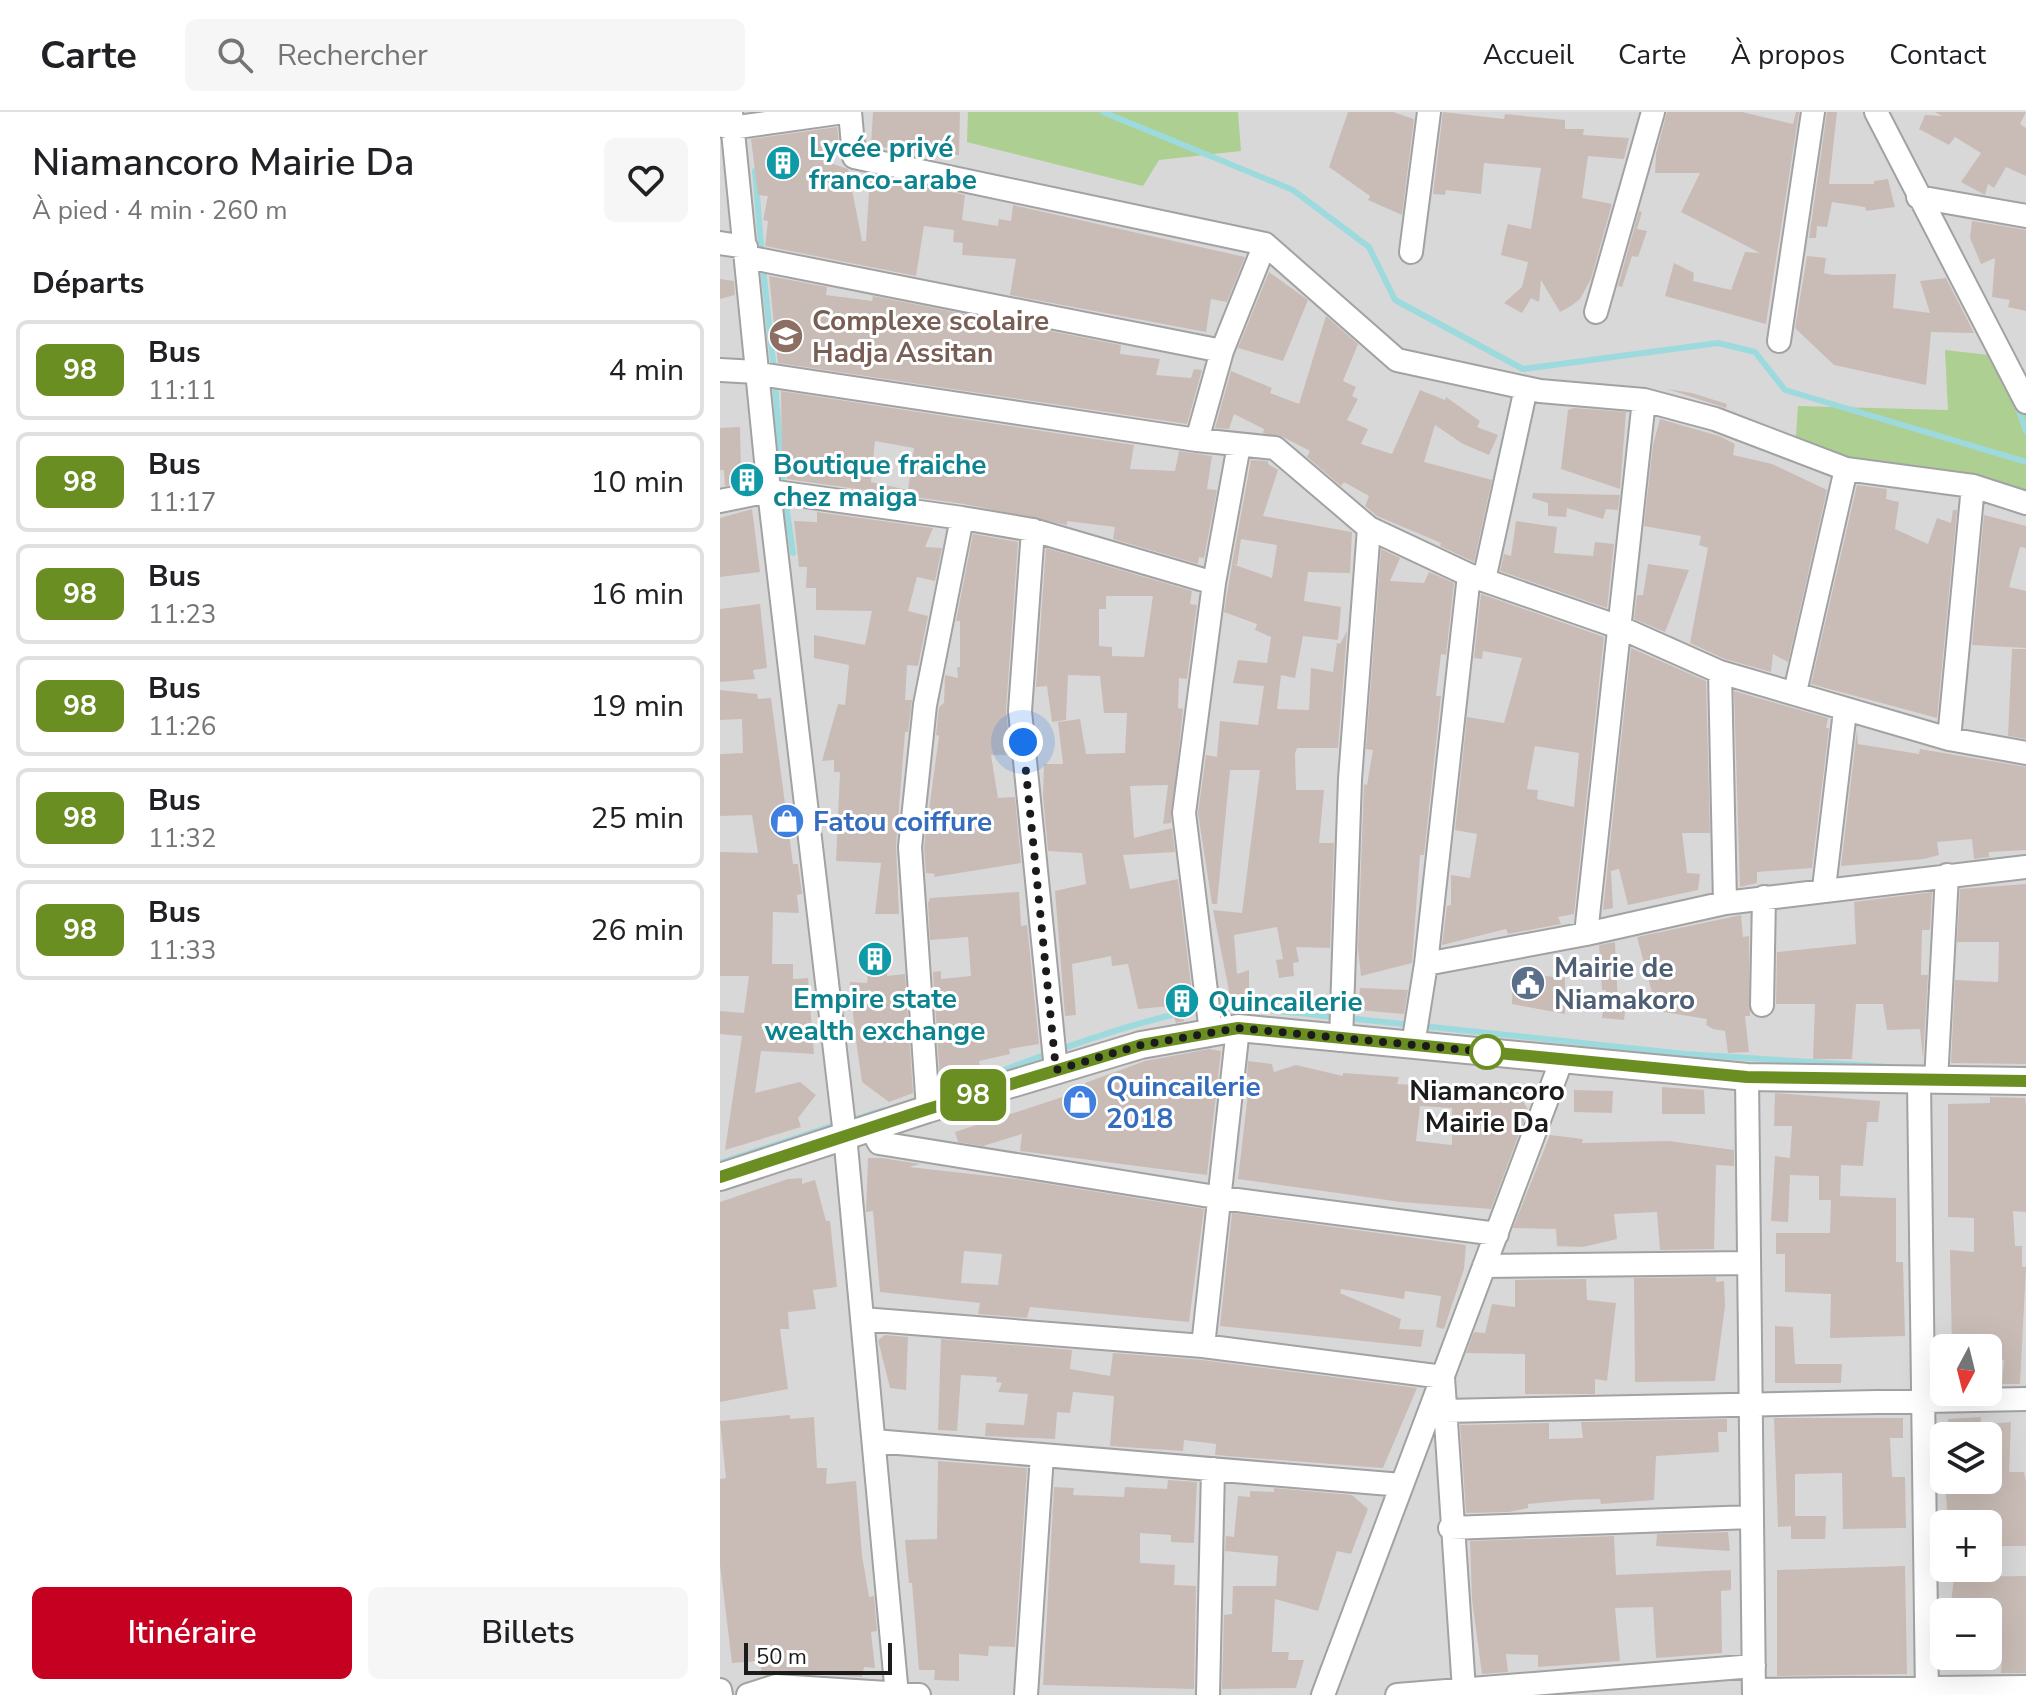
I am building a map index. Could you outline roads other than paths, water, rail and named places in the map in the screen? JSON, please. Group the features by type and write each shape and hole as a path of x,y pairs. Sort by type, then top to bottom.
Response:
{"street":[{"path":"748,1695 776,1686 904,1695 874,1441 845,1135 769,491 747,252 727,122 847,112 854,157 1265,244 1397,360 1526,388 1644,400 1715,419 1846,469 1973,486 2026,503"},
{"path":"1411,252 1429,112"},
{"path":"1596,312 1653,112"},
{"path":"1779,341 1813,112"},
{"path":"1876,112 2026,402"},
{"path":"1918,197 2026,216"},
{"path":"720,243 747,252 1222,351"},
{"path":"1197,440 1222,351 1265,244"},
{"path":"720,370 758,373 1197,440 1275,448 1369,528 1477,577 1619,627 1720,672 1949,739 2026,753"},
{"path":"1413,1045 1477,577 1526,388"},
{"path":"1586,934 1644,400"},
{"path":"1211,1032 1184,813 1214,583 1239,445"},
{"path":"1795,692 1846,469"},
{"path":"1949,739 1973,486"},
{"path":"720,501 769,491 962,518 1033,530 1214,583"},
{"path":"928,1109 910,847 925,705 962,518"},
{"path":"1341,1040 1350,779 1369,528"},
{"path":"1033,530 1020,711 1056,1070"},
{"path":"1720,672 1725,903"},
{"path":"1824,888 1845,711"},
{"path":"1426,964 1586,934 1725,903 1824,888 2026,867"},
{"path":"1927,1692 1923,1401 1928,1081 1947,875"},
{"path":"1762,1005 1764,897"},
{"path":"720,1177 845,1135 1141,1045 1238,1028 1747,1077 2026,1081"},
{"path":"1203,1346 1222,1198 1238,1028"},
{"path":"1323,1695 1562,1059"},
{"path":"1747,1077 1754,1693 1927,1692 2026,1687"},
{"path":"871,1128 879,1143 1222,1198 1497,1234"},
{"path":"1484,1266 1749,1263"},
{"path":"862,1319 1203,1346 1443,1377"},
{"path":"1443,1377 1450,1528 1464,1690"},
{"path":"1444,1411 2026,1399"},
{"path":"874,1441 1402,1485"},
{"path":"1026,1695 1042,1455"},
{"path":"1208,1695 1213,1469"},
{"path":"1450,1528 1752,1517"},
{"path":"1397,1695 1754,1666"}],"waterway":[{"path":"1103,112 1293,190 1369,247 1395,300 1523,369 1718,343 1755,352 1785,390 2026,462"},
{"path":"755,171 762,256"},
{"path":"763,267 774,371"},
{"path":"775,383 783,487"},
{"path":"2016,402 2026,431"},
{"path":"785,498 793,553"},
{"path":"948,1090 1090,1039 1176,1014 1236,1009 1336,1017"},
{"path":"1347,1018 1685,1054 1890,1067"},
{"path":"849,1121 884,1110"},
{"path":"720,1163 838,1124"}],"place":[{"name":"Lycée privé franco-arabe","path":"783,163"},
{"name":"Complexe scolaire Hadja Assitan","path":"786,336"},
{"name":"Boutique fraiche chez maiga","path":"747,480"},
{"name":"Fatou coiffure","path":"787,821"},
{"name":"Empire state wealth exchange","path":"875,959"},
{"name":"Mairie de Niamakoro","path":"1528,983"},
{"name":"Quincailerie","path":"1182,1001"},
{"name":"Niamancoro Mairie Da","path":"1487,1052"},
{"name":"Quincailerie 2018","path":"1080,1102"}]}
